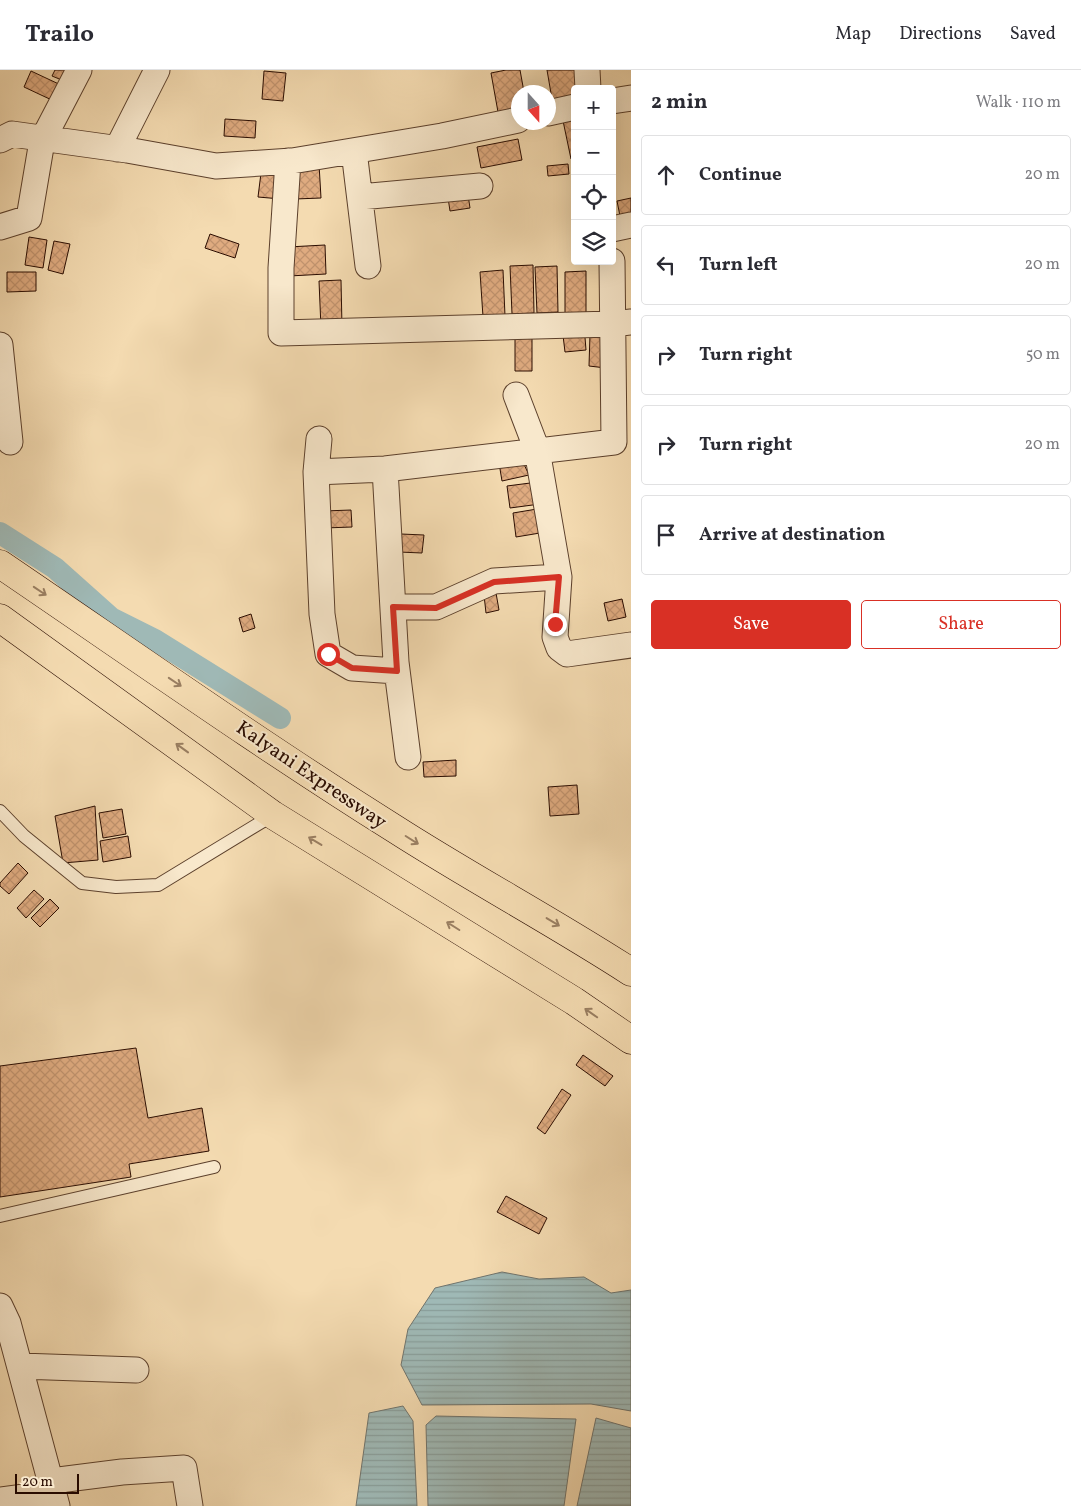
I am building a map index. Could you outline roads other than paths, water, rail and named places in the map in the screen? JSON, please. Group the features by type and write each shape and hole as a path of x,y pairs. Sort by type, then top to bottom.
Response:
{"highway":[{"name":"Kalyani Expressway","path":"0,564 353,802 426,848 575,935 631,972"},
{"path":"0,618 273,815 574,1001 631,1040"}],"street":[{"path":"0,227 29,218 44,139 79,70"},
{"path":"117,149 157,70"},
{"path":"587,70 588,85"},
{"path":"616,100 631,98"},
{"path":"556,112 571,109"},
{"path":"0,140 12,134 216,166 288,161 442,136 511,121"},
{"path":"354,151 368,266"},
{"path":"288,161 281,268 281,333 622,323"},
{"path":"360,197 480,186"},
{"path":"616,228 631,225"},
{"path":"316,472 385,469 614,442 622,323 613,265"},
{"path":"0,345 10,442"},
{"path":"516,395 537,450 559,577 555,624 555,637 559,648 567,654 631,645"},
{"path":"319,439 316,472 322,621 328,654 352,668 397,671"},
{"path":"385,469 397,671 408,757"},
{"path":"393,607 436,608 494,582 559,577"},
{"path":"0,1306 8,1323 54,1493"},
{"path":"20,1366 136,1370"},
{"path":"0,1500 54,1493 122,1472 184,1468 190,1506"}],"lane":[{"path":"0,811 24,836 82,883 116,887 158,885 273,815"},
{"path":"0,1216 214,1167"}],"water":[{"path":"502,1272 539,1279 584,1277 611,1293 631,1290 631,1411 591,1404 422,1405 401,1365 408,1329 435,1288"},
{"path":"403,1406 413,1421 417,1506 356,1506 369,1413"},
{"path":"436,1416 576,1419 564,1506 428,1506 426,1425"},
{"path":"596,1418 631,1428 631,1506 577,1506"}],"waterway":[{"path":"0,533 55,568 111,618 155,640 280,718"}]}
